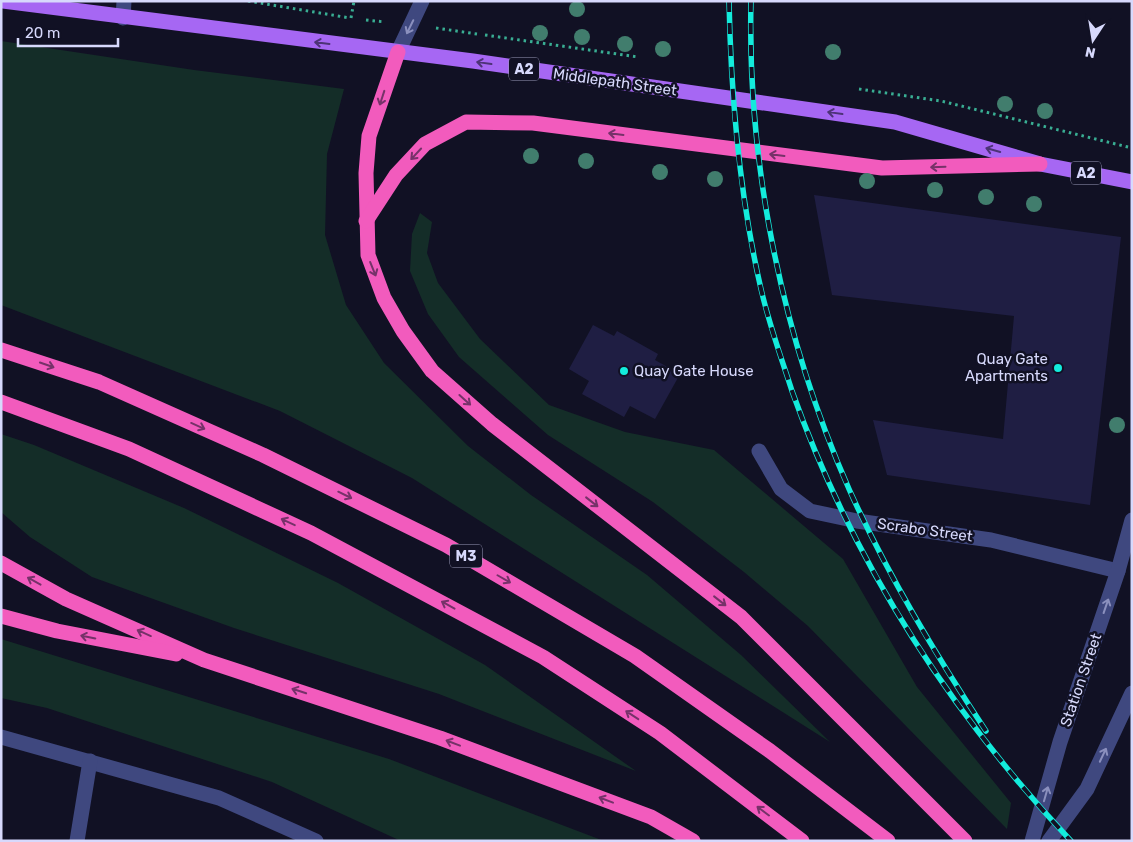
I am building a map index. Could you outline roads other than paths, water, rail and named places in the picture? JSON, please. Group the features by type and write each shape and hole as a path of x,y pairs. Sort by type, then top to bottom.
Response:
{"highway":[{"path":"398,52 369,136 366,173 366,221 368,255 384,298 403,331 432,371 492,424 741,617 965,841"},
{"path":"366,221 396,175 425,144 466,122 533,123 882,168 1040,164"},
{"name":"M3","path":"1,350 99,382 262,455 446,545 635,656 770,751 888,841"},
{"path":"1,402 129,449 312,533 527,648 660,733 802,841"},
{"path":"1,564 66,599 204,660 440,738 651,817 693,841"},
{"path":"1,616 58,631 204,660"}],"main road":[{"name":"Middlepath Street","path":"3,1 398,52 896,122 1040,164 1132,182"}],"street":[{"path":"123,18 124,1"},
{"path":"398,52 422,1"},
{"name":"Scrabo Street","path":"759,451 781,489 810,511 857,521 907,526 991,540 1118,571"},
{"name":"Station Street","path":"1032,841 1060,742 1118,571 1132,520"},
{"path":"1049,841 1087,789 1132,693"},
{"path":"1,737 219,798 316,841"},
{"path":"76,841 90,761"}],"railway":[{"path":"729,1 734,110 742,182 753,253 775,340 816,454 874,573 908,631 984,740 1071,841"},
{"path":"751,1 751,63 755,126 763,188 774,251 805,373 849,489 879,552 930,643 986,731"}],"place":[{"name":"Quay Gate Apartments","path":"1058,368"},
{"name":"Quay Gate House","path":"624,371"}]}
